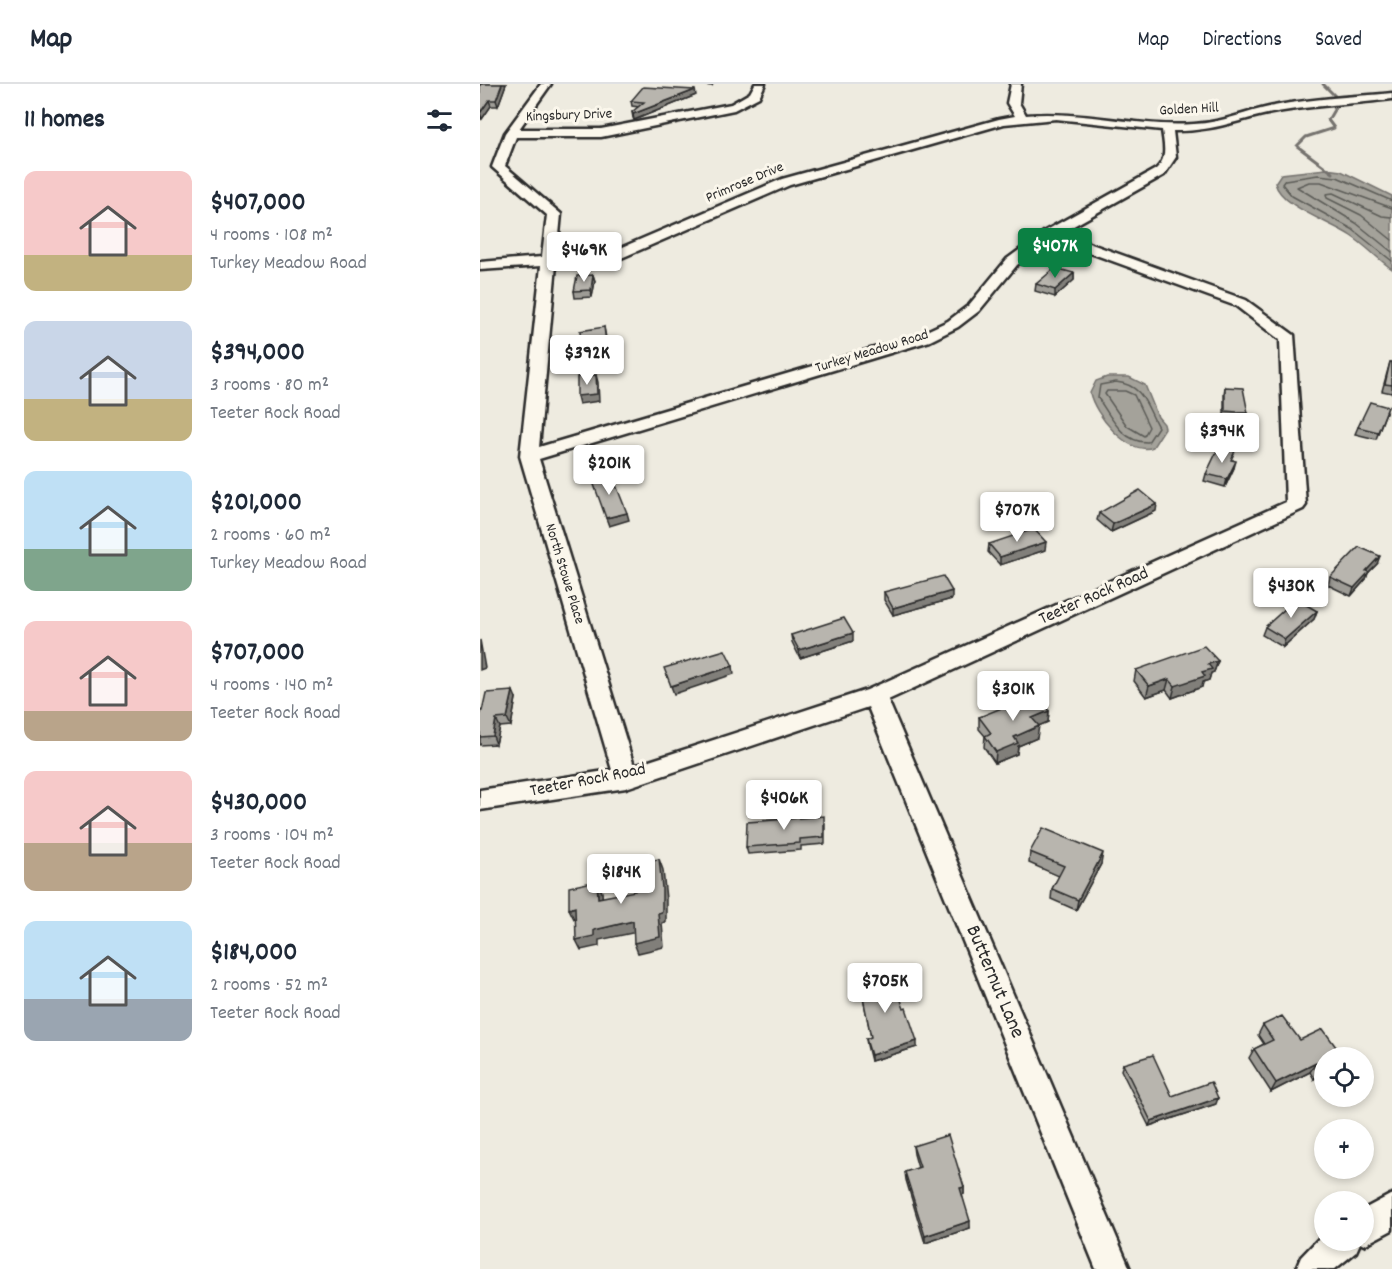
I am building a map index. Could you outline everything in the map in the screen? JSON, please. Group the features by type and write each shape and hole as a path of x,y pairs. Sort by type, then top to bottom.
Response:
{"street":[{"name":"North Stowe Place","path":"546,84 511,133 498,167 554,214 529,456 626,778"},
{"name":"Kingsbury Drive","path":"511,133 601,133 734,106 755,95 760,84"},
{"path":"1016,84 1012,101 1022,118"},
{"name":"Golden Hill","path":"1022,118 1081,118 1167,128 1210,126 1275,109 1392,96"},
{"path":"1374,98 1392,107"},
{"name":"Primrose Drive","path":"480,266 614,256 786,182 1022,118"},
{"name":"Turkey Meadow Road","path":"529,456 924,338 952,324 974,308 1012,262 1050,234 1169,165 1172,156 1167,128"},
{"name":"Teeter Rock Road","path":"480,800 626,778 875,696 1296,505 1288,338 1241,303 1050,234"},
{"name":"Butternut Lane","path":"875,696 1113,1269"},
{"path":"1374,1222 1392,1211"},
{"path":"1313,1269 1328,1251"}],"water":[{"path":"1326,169 1341,171 1392,196 1392,269 1351,236 1296,207 1279,192 1275,183 1281,174"},
{"path":"1107,377 1129,377 1145,385 1165,428 1153,447 1133,446 1123,440 1105,422 1090,393 1096,381"}],"building":[{"path":"480,84 502,84 496,100 489,100 480,113"},
{"path":"643,87 695,90 633,114 632,112 644,102 631,101"},
{"path":"1055,268 1074,273 1055,290 1036,284"},
{"path":"593,275 591,290 574,291 577,276"},
{"path":"604,327 606,342 581,348 580,331"},
{"path":"1390,362 1392,362 1392,385 1385,384"},
{"path":"596,375 597,394 577,396 577,377"},
{"path":"1225,387 1243,388 1248,413 1225,411"},
{"path":"1370,402 1388,407 1378,432 1358,427"},
{"path":"1219,447 1235,451 1231,460 1236,461 1227,479 1206,474"},
{"path":"612,475 627,513 606,518 592,479"},
{"path":"1140,490 1157,504 1113,524 1099,513"},
{"path":"1034,529 1046,542 1000,557 989,544"},
{"path":"1359,547 1380,556 1354,588 1330,577"},
{"path":"943,576 952,591 893,608 884,592"},
{"path":"1296,599 1317,611 1285,639 1265,627"},
{"path":"844,618 853,633 799,650 791,635"},
{"path":"1204,646 1218,661 1208,664 1212,669 1202,672 1205,676 1175,686 1169,679 1149,686 1136,670"},
{"path":"725,650 733,666 671,686 664,668"},
{"path":"513,691 507,718 496,719 493,736 480,737 480,711 482,711 486,693"},
{"path":"1036,694 1049,711 1032,718 1039,726 1014,737 1018,743 996,752 985,736 991,733 979,717"},
{"path":"824,816 824,837 800,839 800,843 746,847 747,822"},
{"path":"1043,828 1103,853 1078,900 1052,889 1064,866 1030,852"},
{"path":"659,859 662,888 662,912 658,913 660,937 634,943 633,921 594,930 594,936 576,940 575,907 569,909 569,887 597,881 598,898 635,891 633,865"},
{"path":"887,970 895,996 899,994 904,1009 906,1008 917,1041 871,1055 866,1039 871,1037 859,978"},
{"path":"1282,1016 1300,1040 1323,1029 1336,1047 1314,1047 1314,1064 1276,1083 1254,1049 1273,1040 1263,1025"},
{"path":"1153,1055 1172,1096 1211,1082 1218,1098 1151,1121 1123,1064"},
{"path":"948,1135 964,1187 960,1188 970,1221 925,1236 905,1172 920,1167 913,1146"}],"waterway":[{"path":"1323,84 1338,99"},
{"path":"1333,173 1297,146 1306,137 1334,128 1328,120 1335,108"}]}
